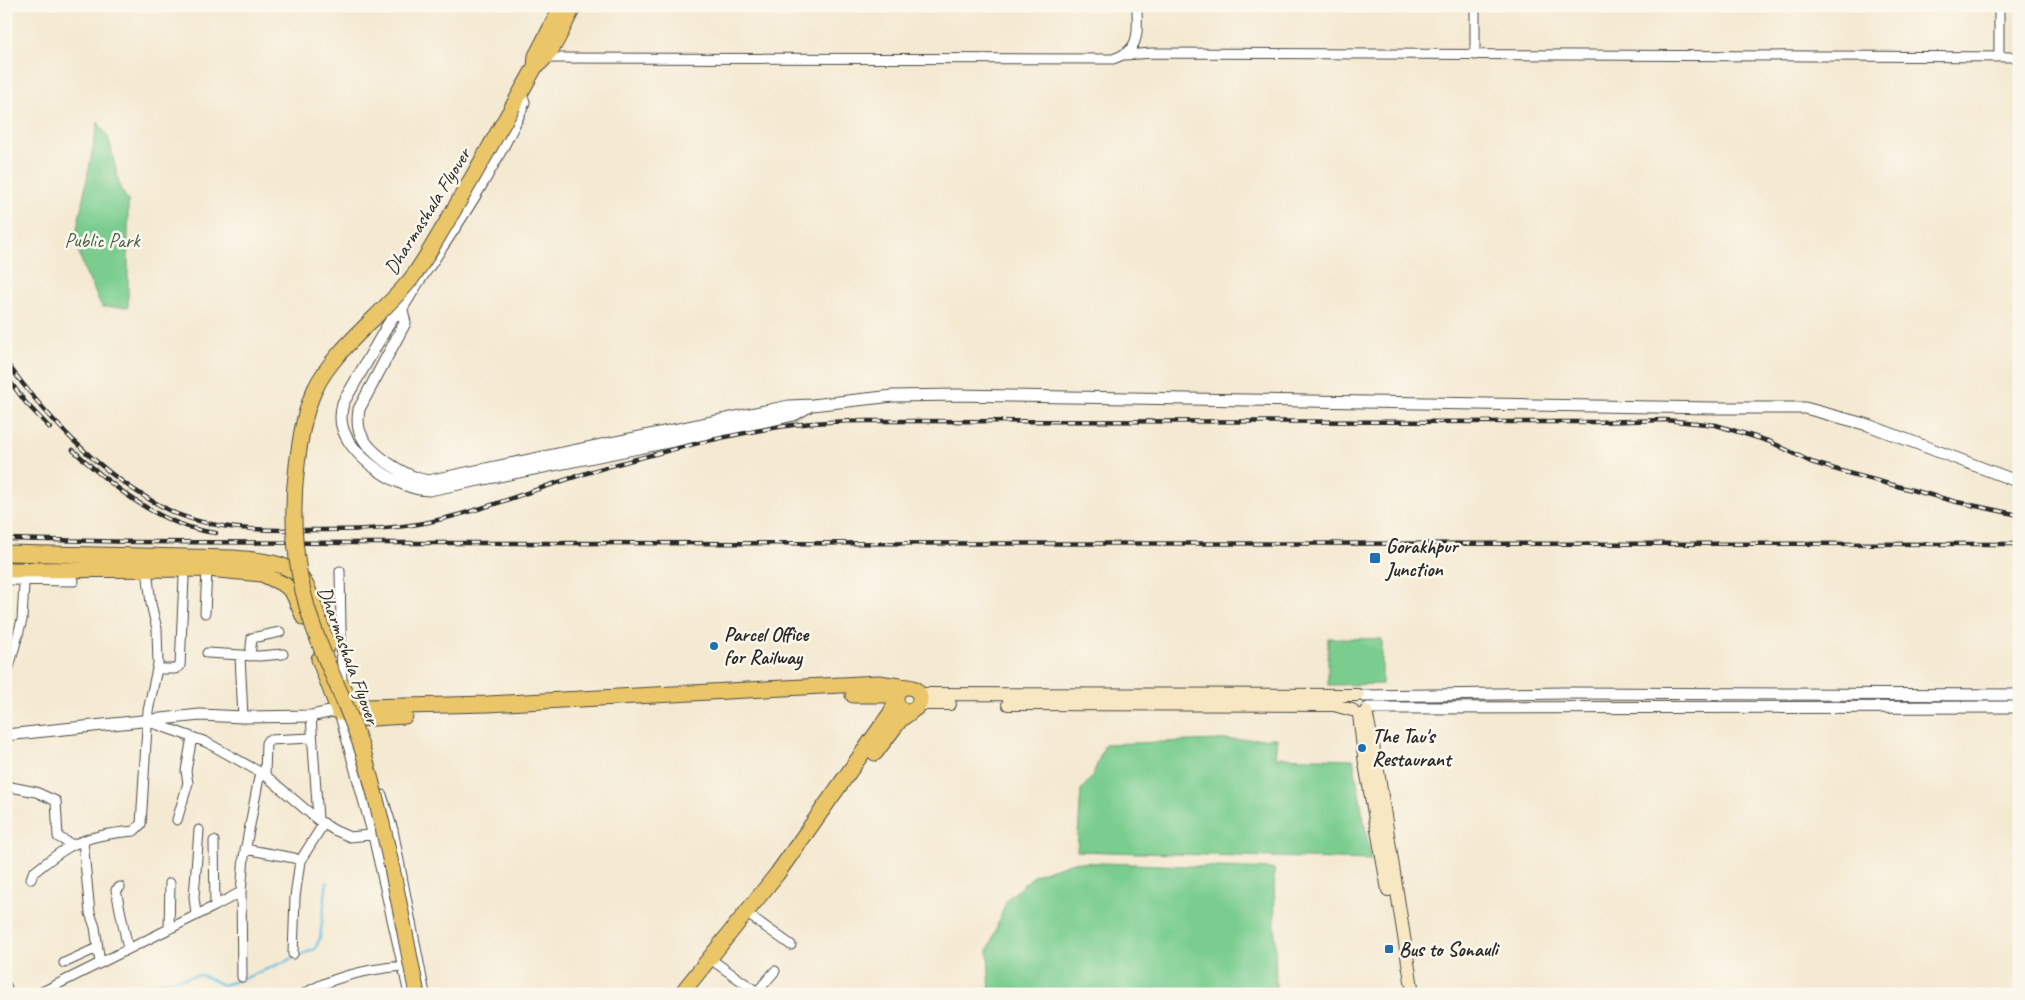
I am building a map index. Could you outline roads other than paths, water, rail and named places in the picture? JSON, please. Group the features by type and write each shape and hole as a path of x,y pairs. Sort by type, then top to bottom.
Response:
{"main road":[{"path":"539,61 562,6"},
{"path":"539,61 574,6"},
{"name":"Dharmashala Flyover","path":"417,994 388,854 363,753 352,720 317,636 303,593 293,534 294,488 302,433 314,390 322,376 413,277 453,212 539,61"},
{"path":"6,553 233,558 258,560 289,568 301,576 310,590 342,684 350,701 364,707 488,704 879,683 899,694"},
{"path":"6,570 24,575 147,569 207,569 262,574 285,584 299,602 339,711 358,719 878,693 899,694 912,687 917,703"},
{"path":"899,694 899,708 905,711 917,703 1361,706"},
{"path":"749,915 890,714 899,694"},
{"path":"681,994 713,961 900,720 917,703"},
{"path":"1361,706 1365,764 1406,994"},
{"path":"1361,706 1378,771 1413,994"},
{"path":"693,994 713,961"}],"street":[{"path":"539,61 1113,59 1129,53 1137,39 1137,6"},
{"path":"1474,55 1475,6"},
{"path":"1999,6 1999,57"},
{"path":"1124,55 1161,53 2019,57"},
{"path":"517,100 524,102 523,105 488,172 440,250 412,290 402,310 392,318 343,403 341,415 346,438 373,466 395,482 419,490 436,490 714,433 794,415 812,406"},
{"path":"402,310 405,322 363,402 357,419 359,431 365,442 384,460 418,479 435,480 789,406 812,406 893,396 957,395 1704,408 1805,408 1868,425 2019,482"},
{"path":"6,678 22,620 24,575 28,553"},
{"path":"31,879 33,873 73,845 114,833 134,831 141,824 147,721 157,669 157,629 152,612 147,569"},
{"path":"205,613 207,569"},
{"path":"340,571 342,684"},
{"path":"6,580 24,575 74,581"},
{"path":"157,669 175,669 180,666 184,578"},
{"path":"250,656 252,638 280,632"},
{"path":"207,653 240,656 283,654"},
{"path":"240,656 243,717"},
{"path":"1361,706 1565,693 2019,695"},
{"path":"1361,706 2019,707"},
{"path":"6,736 200,715 243,717 311,716 339,711 373,836 409,994"},
{"path":"293,954 295,897 300,861 321,822 311,716"},
{"path":"358,719 393,830 424,994"},
{"path":"147,721 206,742 262,773 321,822 334,830 350,837 373,836 393,830"},
{"path":"177,820 188,783 186,771 192,737"},
{"path":"242,977 240,892 245,849 262,773 266,743 268,740 312,738"},
{"path":"6,786 36,792 56,801 58,837 73,845"},
{"path":"196,915 194,897 199,830"},
{"path":"83,841 90,913 95,927 100,963"},
{"path":"214,841 215,906"},
{"path":"245,849 294,858 300,861"},
{"path":"169,929 170,883"},
{"path":"120,887 116,890 128,949"},
{"path":"38,994 240,892"},
{"path":"749,915 791,945"},
{"path":"64,963 97,948"},
{"path":"713,961 757,992 775,971"},
{"path":"304,994 339,978 382,968 402,966"},
{"path":"6,986 8,994"}],"waterway":[{"path":"132,994 165,981 201,975 223,985 243,979 315,949 320,938 327,882"}],"railway":[{"path":"6,362 38,402 72,439 130,488 171,511 191,519 220,526 249,529 361,529 396,527 429,522 475,510 610,466 701,442 793,425 860,421 1595,422 1665,420 1716,425 1771,442 1811,462 1848,473 1957,502 2019,515"},
{"path":"6,376 26,403 50,428"},
{"path":"73,450 104,478 138,503 176,522 195,529 216,533"},
{"path":"6,539 137,542 358,543 2019,544"}],"place":[{"name":"Gorakhpur Junction","path":"1375,558"},
{"name":"Parcel Office for Railway","path":"714,646"},
{"name":"The Tau's Restaurant","path":"1362,748"},
{"name":"Bus to Sonauli","path":"1389,949"}],"park label":[{"name":"Public Park","path":"102,240"}]}
